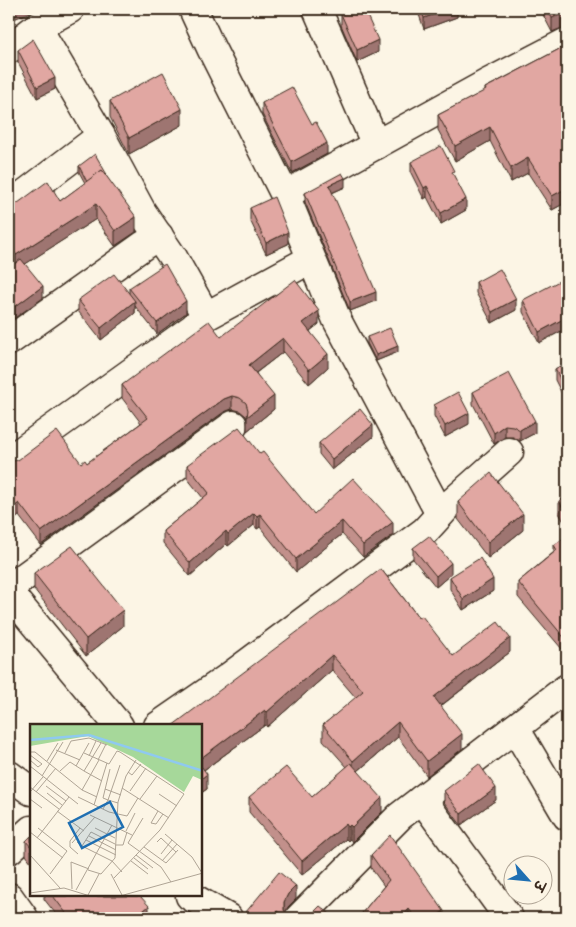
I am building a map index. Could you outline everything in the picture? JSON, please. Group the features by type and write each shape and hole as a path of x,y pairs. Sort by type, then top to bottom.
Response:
{"street":[{"path":"9,49 38,27 70,9"},
{"path":"194,9 211,48 285,195 337,320 440,514"},
{"path":"317,9 376,145"},
{"path":"38,27 101,136 142,212 159,236 202,308 204,318"},
{"path":"285,195 486,84 567,42"},
{"path":"9,206 101,136"},
{"path":"9,341 159,236"},
{"path":"9,460 193,328 204,318 311,259"},
{"path":"9,588 233,425"},
{"path":"161,724 229,677 425,531 440,514 509,452"},
{"path":"9,593 117,724"},
{"path":"299,918 400,816 567,688"},
{"path":"515,728 567,816"},
{"path":"9,775 30,790"},
{"path":"422,799 509,918"},
{"path":"9,850 30,831"},
{"path":"9,897 24,918"},
{"path":"192,897 228,918"}],"building":[{"path":"352,9 364,9 378,40 357,50 341,14"},
{"path":"421,9 448,9 424,18"},
{"path":"547,9 567,9 567,12 552,18"},
{"path":"33,39 55,78 37,87 18,50"},
{"path":"567,45 567,188 552,196 528,158 511,168 490,127 455,146 438,115"},
{"path":"163,72 182,109 129,138 110,101"},
{"path":"292,87 312,124 316,122 327,143 292,162 262,103"},
{"path":"9,116 14,123 9,127"},
{"path":"441,146 466,199 441,213 427,186 424,188 411,162"},
{"path":"95,154 106,173 102,170 87,182 79,166"},
{"path":"102,170 136,217 115,231 96,204 16,255 9,242 9,206 18,203 48,181 60,201"},
{"path":"342,173 345,178 329,185 376,292 350,302 305,193"},
{"path":"274,197 288,232 266,243 250,208"},
{"path":"21,259 43,286 9,311 9,268"},
{"path":"165,264 186,301 157,323 129,288"},
{"path":"500,269 516,299 492,312 476,282"},
{"path":"114,274 135,301 101,328 78,300"},
{"path":"563,279 567,288 567,317 539,332 523,300"},
{"path":"295,280 319,311 303,323 328,354 309,370 283,338 249,365 274,396 247,417 246,403 240,398 232,396 224,399 41,532 19,503 9,511 9,462 18,460 57,431 81,463 85,460 87,463 148,418 122,385 209,321 221,337"},
{"path":"390,328 398,346 376,355 367,337"},
{"path":"567,362 567,392 555,369"},
{"path":"509,373 535,421 520,430 513,426 505,425 494,433 473,392"},
{"path":"458,392 469,413 445,426 434,405"},
{"path":"360,409 373,425 332,459 319,443"},
{"path":"239,427 260,454 263,452 314,514 353,478 393,522 363,545 342,521 296,559 260,514 257,516 254,513 228,534 226,531 190,563 163,531 209,493 187,465"},
{"path":"491,473 523,514 488,542 458,502"},
{"path":"567,496 567,515 559,501"},
{"path":"429,536 451,563 436,576 413,548"},
{"path":"567,536 567,641 518,582 557,550 554,545"},
{"path":"72,546 123,610 86,639 34,573"},
{"path":"480,558 493,579 463,599 450,577"},
{"path":"381,569 419,618 422,616 453,656 498,622 510,638 434,697 462,734 427,761 398,722 353,761 323,725 363,691 332,655 267,712 265,710 202,757 202,724 175,724"},
{"path":"351,763 382,798 352,827 350,825 348,827 346,824 302,861 249,797 286,767 312,797"},
{"path":"479,764 496,788 461,814 444,791"},
{"path":"202,767 207,774 202,778"},
{"path":"390,835 444,911 433,918 416,918 409,909 401,918 358,918 389,880 371,855"},
{"path":"30,837 30,846 26,841"},
{"path":"279,872 296,886 288,894 284,902 284,910 288,917 292,918 286,918 277,911 271,918 241,918"},
{"path":"54,897 141,897 149,906 134,918 59,918 66,913"},
{"path":"320,906 335,918 307,918"}]}
